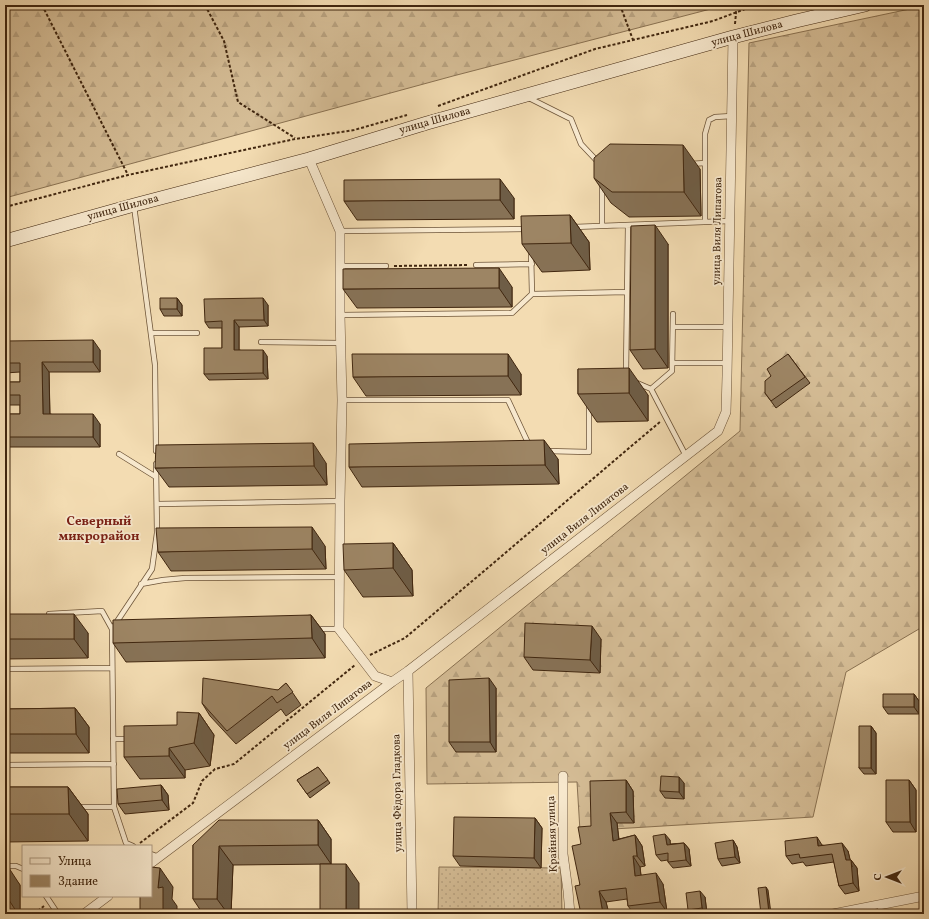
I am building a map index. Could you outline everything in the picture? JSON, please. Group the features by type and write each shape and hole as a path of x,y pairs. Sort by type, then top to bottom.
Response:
{"main road":[{"name":"улица Шилова","path":"5,241 309,158 733,37 865,5"}],"street":[{"name":"улица Виля Липатова","path":"155,856 408,671 718,431 726,412 728,363 733,37"},
{"path":"309,158 340,231 340,315 345,456 340,501 339,629 375,676 392,682"},
{"name":"улица Фёдора Гладкова","path":"408,671 412,914"},
{"name":"Крайняя улица","path":"563,776 563,854 570,914"},
{"path":"833,914 924,896"},
{"path":"84,914 107,897"}],"lane":[{"path":"526,96 571,118 581,144 602,166"},
{"path":"705,222 705,134 709,120 715,117 732,116"},
{"path":"681,164 704,163"},
{"path":"602,181 602,226"},
{"path":"112,629 152,569 157,533 155,365 134,205"},
{"path":"570,227 730,221"},
{"path":"626,378 628,224"},
{"path":"340,231 531,229"},
{"path":"531,243 532,294"},
{"path":"476,265 532,264"},
{"path":"340,266 386,266"},
{"path":"340,315 512,313 532,294 627,292"},
{"path":"651,390 672,371 673,314"},
{"path":"672,327 728,327"},
{"path":"151,333 197,333"},
{"path":"261,342 341,343"},
{"path":"672,363 728,363"},
{"path":"632,381 651,390 686,456"},
{"path":"342,400 508,400 531,450"},
{"path":"538,450 589,452 589,401"},
{"path":"119,454 156,476"},
{"path":"157,504 340,501"},
{"path":"141,584 185,578 340,577"},
{"path":"42,615 102,611 112,629 114,807 126,843 131,845"},
{"path":"112,629 120,629"},
{"path":"308,629 339,629"},
{"path":"5,669 112,668"},
{"path":"113,739 136,738"},
{"path":"5,765 114,764"},
{"path":"75,808 114,807"},
{"path":"5,866 16,866 22,869"},
{"path":"47,897 58,914"}],"path":[{"path":"42,5 128,175"},
{"path":"205,5 224,42 238,102 295,139"},
{"path":"620,5 633,40"},
{"path":"733,37 736,13 735,5"},
{"path":"433,108 595,49 713,21 756,5"},
{"path":"5,207 128,175 295,139 354,130 412,114"},
{"path":"386,266 476,265"},
{"path":"137,845 194,803 202,780 215,769 234,764 362,659 404,638 666,417"}],"green space":[{"path":"5,5 726,5 453,76 5,198"},
{"path":"924,6 924,626 846,672 813,817 580,831 577,782 427,784 426,688 740,431 749,43"},
{"path":"439,867 561,868 562,914 438,914"}],"building":[{"path":"610,144 683,145 684,192 612,192 594,178 594,158"},
{"path":"500,179 500,200 344,201 344,180"},
{"path":"570,215 571,243 522,244 521,216"},
{"path":"655,225 655,349 630,350 631,226"},
{"path":"499,268 499,288 343,289 343,269"},
{"path":"160,298 177,298 177,309 160,309"},
{"path":"263,298 264,320 234,320 234,350 263,350 263,373 204,374 204,348 222,348 222,321 205,322 204,299"},
{"path":"93,340 93,362 42,362 43,414 93,414 93,437 5,437 5,414 20,414 20,395 5,395 5,382 20,382 20,363 5,363 5,341"},
{"path":"352,354 508,354 508,376 353,377"},
{"path":"788,354 805,377 771,401 765,393 765,381 771,376 767,369"},
{"path":"629,368 629,393 578,394 578,369"},
{"path":"544,440 545,465 349,467 349,444"},
{"path":"313,443 314,466 155,468 156,445"},
{"path":"312,527 312,549 158,552 156,528"},
{"path":"393,543 393,568 344,570 343,544"},
{"path":"5,614 74,614 74,639 5,639"},
{"path":"311,615 312,638 113,643 113,620"},
{"path":"525,623 592,626 590,660 524,657"},
{"path":"203,678 278,690 286,683 293,692 277,703 272,696 227,731 202,703"},
{"path":"489,678 490,742 449,742 449,680"},
{"path":"883,694 914,694 914,707 883,707"},
{"path":"75,708 76,734 5,734 5,709"},
{"path":"177,712 199,713 194,743 169,748 169,756 124,757 124,726 177,725"},
{"path":"859,726 871,726 871,768 859,768"},
{"path":"318,767 328,780 307,794 297,780"},
{"path":"661,776 679,777 679,792 660,791"},
{"path":"626,780 626,812 610,813 613,841 635,835 637,856 633,856 635,876 656,873 660,902 628,906 626,888 599,891 603,914 581,914 575,886 580,885 572,846 581,844 578,827 591,826 590,781"},
{"path":"886,780 909,780 910,822 886,822"},
{"path":"161,785 162,800 118,804 117,789"},
{"path":"5,787 68,787 69,814 5,814"},
{"path":"454,817 535,818 534,858 453,856"},
{"path":"219,820 318,820 318,845 219,846 217,899 193,899 193,845"},
{"path":"665,834 667,845 684,843 686,860 668,862 668,853 656,855 653,836"},
{"path":"817,837 818,846 842,843 846,860 851,860 853,883 839,886 832,854 800,858 799,854 786,856 785,841"},
{"path":"733,840 735,857 718,859 715,843"},
{"path":"320,864 346,864 346,914 320,914"},
{"path":"5,865 7,865 7,897 5,897"},
{"path":"152,867 160,868 158,888 163,887 163,914 140,914 140,897 152,897"},
{"path":"766,887 769,913 761,914 758,888"},
{"path":"700,891 702,908 688,910 686,893"},
{"path":"878,909 880,914 866,914 866,911"}],"district":[{"name":"Северный микрорайон","path":"99,530"}]}
